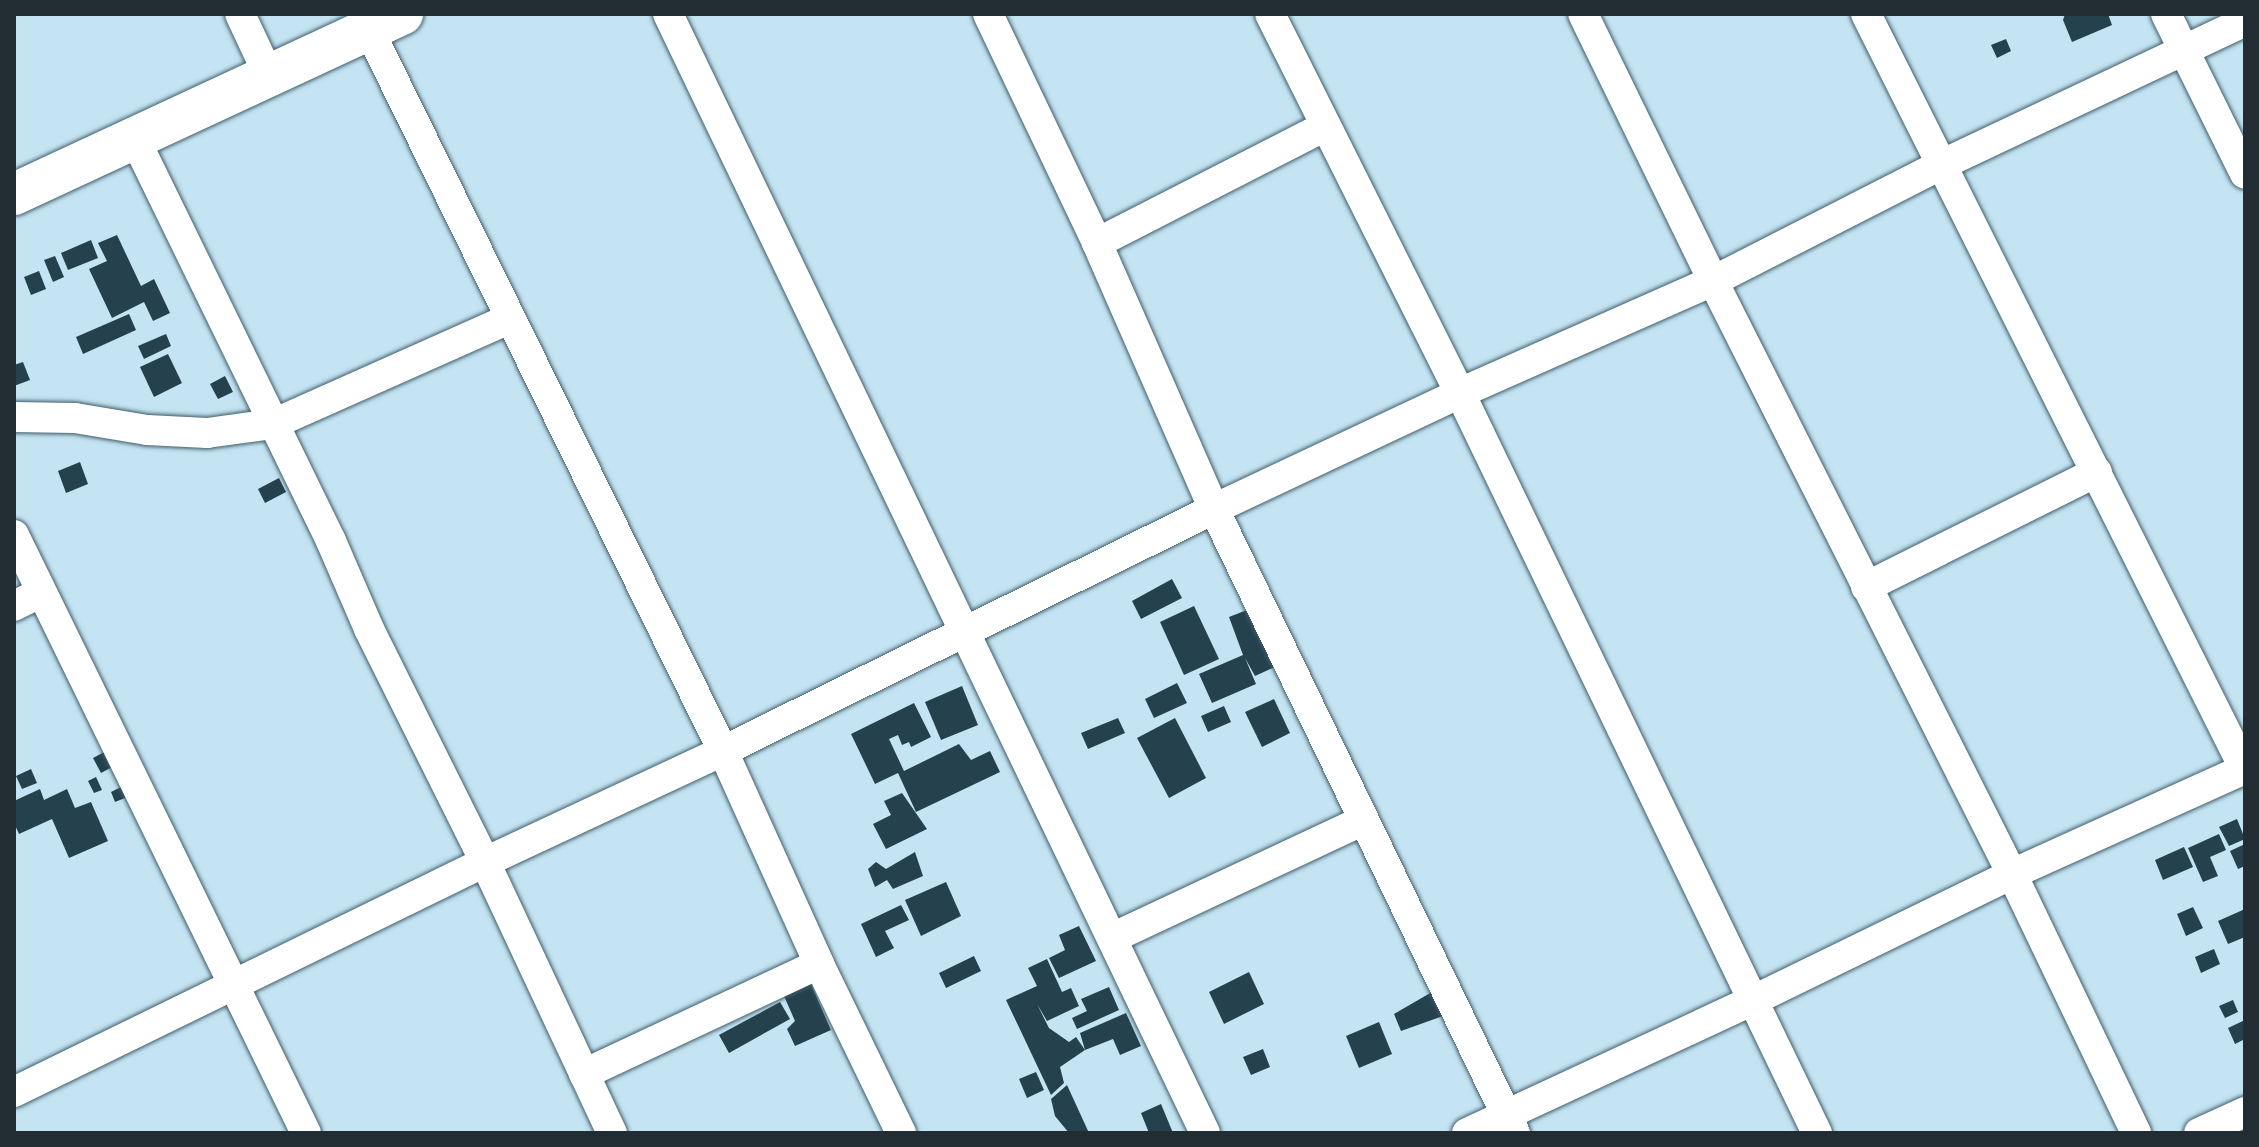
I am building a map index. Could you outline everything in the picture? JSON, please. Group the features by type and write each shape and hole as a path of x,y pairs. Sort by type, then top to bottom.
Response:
{"main road":[{"path":"14,194 386,22"}],"street":[{"path":"240,14 269,76"},
{"path":"668,14 1205,1133"},
{"path":"988,14 1097,243 1214,509 1511,1124"},
{"path":"1270,14 1460,393 1817,1133"},
{"path":"1467,1133 1511,1124 1754,1000 2012,874 2245,769 1866,14"},
{"path":"2166,14 2245,174"},
{"path":"1589,16 1713,281 2012,874 2136,1133"},
{"path":"14,1092 485,862 723,751 1214,509 1460,393 1713,281 1941,165 2245,21"},
{"path":"386,22 509,319 723,751 819,964 901,1133"},
{"path":"1097,243 1324,127"},
{"path":"135,139 331,541 410,715 485,862 612,1133"},
{"path":"14,417 75,418 147,430 207,433 273,424 509,319"},
{"path":"1866,587 2097,472"},
{"path":"14,535 27,600 236,985 306,1133"},
{"path":"1112,938 1364,820"},
{"path":"584,1074 819,964"},
{"path":"2199,1133 2245,1112"}],"building":[{"path":"2065,14 2108,14 2112,25 2072,42 2063,20"},
{"path":"2006,39 2011,51 1997,58 1991,45"},
{"path":"117,235 141,286 154,279 170,313 153,321 144,302 112,318 89,269 107,261 98,243"},
{"path":"91,240 98,258 68,270 61,253"},
{"path":"55,256 64,277 53,282 44,260"},
{"path":"39,271 46,289 31,295 24,277"},
{"path":"129,314 136,330 83,354 76,337"},
{"path":"166,334 171,346 144,359 138,346"},
{"path":"168,354 182,383 154,397 140,367"},
{"path":"23,362 30,380 14,386 14,365"},
{"path":"225,376 233,392 218,399 210,384"},
{"path":"80,462 88,484 66,493 58,471"},
{"path":"279,478 286,492 265,503 258,489"},
{"path":"1172,579 1182,598 1141,619 1132,601"},
{"path":"1194,606 1219,659 1184,675 1160,622"},
{"path":"1252,608 1277,666 1255,676 1245,658 1256,684 1212,703 1199,674 1243,655 1229,617"},
{"path":"1177,683 1187,703 1154,718 1145,699"},
{"path":"962,686 978,725 941,740 925,702"},
{"path":"1274,699 1290,733 1262,747 1245,712"},
{"path":"914,703 931,737 911,747 909,742 902,745 898,735 889,739 904,771 959,744 971,760 990,751 1000,772 916,812 898,773 875,784 851,734"},
{"path":"1224,706 1231,722 1208,732 1201,716"},
{"path":"1118,718 1125,733 1088,749 1081,733"},
{"path":"1175,718 1206,778 1169,798 1137,738"},
{"path":"108,750 116,765 101,773 93,758"},
{"path":"31,769 37,783 22,789 16,776"},
{"path":"96,777 102,790 94,793 88,781"},
{"path":"125,785 130,796 115,802 111,792"},
{"path":"40,789 44,800 67,789 75,808 91,802 108,841 69,858 52,819 19,834 14,823 14,801"},
{"path":"902,793 927,829 886,849 873,824 891,815 884,801"},
{"path":"2237,819 2245,839 2229,846 2219,827"},
{"path":"2219,834 2226,850 2210,857 2218,876 2203,882 2188,848"},
{"path":"2245,844 2245,866 2238,869 2230,851"},
{"path":"2184,847 2193,867 2163,880 2155,860"},
{"path":"915,852 923,876 893,889 887,880 875,887 868,869 876,862 886,869"},
{"path":"946,882 961,916 921,936 905,900"},
{"path":"901,905 909,920 885,931 894,948 876,957 861,924"},
{"path":"2193,907 2203,928 2186,936 2177,914"},
{"path":"2245,909 2245,937 2228,944 2218,921"},
{"path":"1079,926 1096,961 1059,978 1049,958 1065,950 1059,935"},
{"path":"2214,949 2220,964 2201,973 2195,957"},
{"path":"974,956 981,971 946,988 939,973"},
{"path":"1047,959 1062,992 1071,988 1079,1006 1047,1021 1037,1004 1049,1028 1069,1042 1076,1037 1085,1050 1060,1067 1064,1083 1051,1095 1006,1000 1037,986 1028,968"},
{"path":"1249,972 1264,1004 1224,1024 1209,992"},
{"path":"811,984 831,1030 795,1046 787,1029 795,1021 784,996"},
{"path":"1109,987 1119,1010 1077,1029 1072,1018 1087,1011 1081,999"},
{"path":"1432,992 1443,1016 1401,1031 1394,1014"},
{"path":"2233,1000 2238,1012 2225,1018 2219,1006"},
{"path":"780,1002 790,1019 729,1053 719,1035"},
{"path":"1126,1013 1141,1046 1120,1055 1113,1039 1085,1050 1080,1033"},
{"path":"2245,1020 2245,1039 2235,1044 2228,1028"},
{"path":"1379,1022 1392,1054 1359,1068 1346,1036"},
{"path":"1263,1049 1270,1067 1251,1075 1243,1057"},
{"path":"1036,1072 1044,1090 1027,1098 1019,1079"},
{"path":"1067,1085 1089,1133 1069,1133 1055,1116 1051,1099"},
{"path":"1161,1104 1173,1133 1149,1133 1141,1113"}]}
